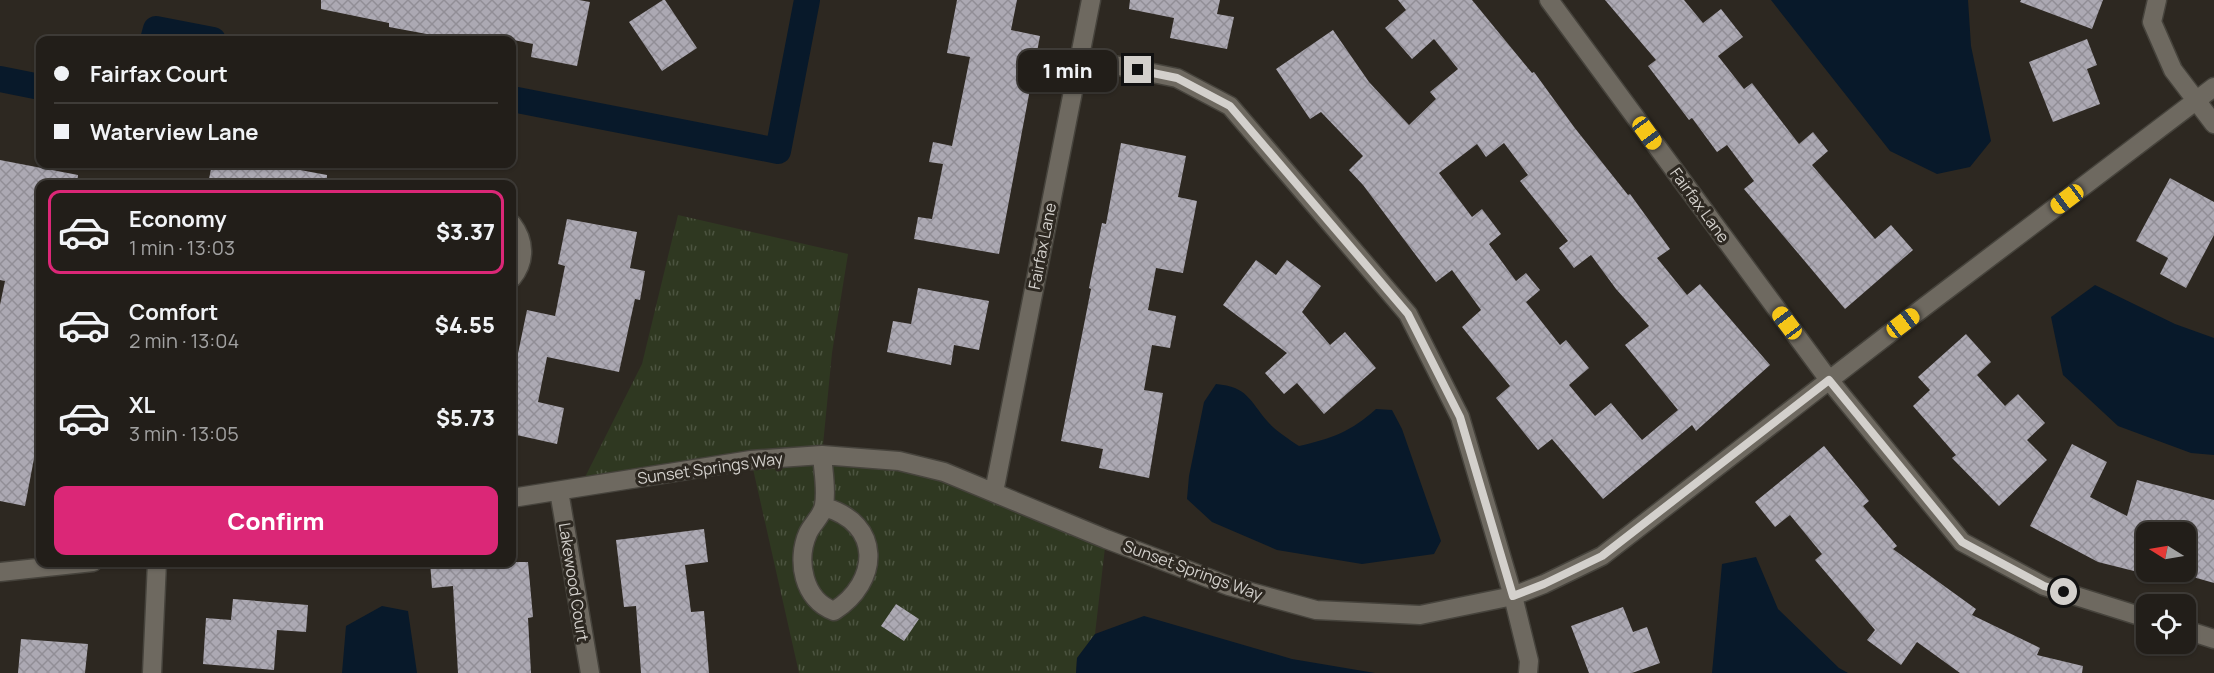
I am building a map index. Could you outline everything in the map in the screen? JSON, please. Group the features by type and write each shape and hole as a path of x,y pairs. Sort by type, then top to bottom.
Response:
{"street":[{"name":"Fairfax Lane","path":"994,492 1091,0"},
{"name":"Fairfax Lane","path":"1549,0 1829,380 1962,542 2044,586 2136,615"},
{"path":"2157,0 2152,22 2173,70 2195,102 2214,124"},
{"path":"1080,58 1177,78 1230,106 1408,314 1460,417 1513,596 1529,661 1528,673"},
{"name":"Sunset Springs Way","path":"516,497 751,460 822,455 899,461 944,472 1106,539 1229,586 1316,610 1420,615 1513,596 1602,556 2214,87"},
{"path":"516,229 522,245 522,258 516,273"},
{"path":"822,455 824,507 808,532 802,552 803,573 811,593 825,608 834,611 844,605 862,584 869,563 868,547 861,529 850,518 840,511 824,507"},
{"name":"Lakewood Court","path":"559,491 590,673"},
{"path":"0,572 46,567"},
{"path":"152,673 157,567"},
{"path":"2196,633 2214,639"}],"green space":[{"path":"678,215 848,254 832,353 822,455 899,461 1106,539 1095,634 1077,658 1076,673 799,673 751,460 580,487 642,364"}],"water":[{"path":"1771,0 1968,0 1971,46 1991,141 1970,167 1937,174 1890,151"},
{"path":"2095,285 2175,324 2214,338 2214,455 2191,453 2118,426 2063,375 2051,317"},
{"path":"1216,384 1242,392 1271,425 1299,446 1340,433 1376,409 1392,410 1402,429 1441,541 1434,554 1362,564 1277,550 1212,522 1187,499 1189,476 1204,402"},
{"path":"1756,557 1778,609 1839,668 1848,673 1712,673 1722,564"},
{"path":"382,606 408,611 417,673 342,673 346,626"},
{"path":"1144,616 1292,659 1375,673 1076,673 1077,658 1095,634"}],"building":[{"path":"321,0 579,0 590,2 577,66 531,57 533,44 516,40 516,36 486,34 485,36 437,36 389,27 389,23 321,9"},
{"path":"663,0 697,48 662,71 629,22"},
{"path":"957,0 1017,0 1011,30 1040,36 999,254 914,239 918,217 932,219 943,164 929,162 933,142 952,146 970,57 947,53"},
{"path":"1130,0 1220,0 1217,14 1234,17 1227,49 1170,38 1174,18 1129,9"},
{"path":"1398,0 1472,0 1532,73 1534,72 1574,127 1628,195 1630,194 1670,249 1657,258 1687,295 1700,284 1770,365 1696,431 1692,425 1603,499 1552,439 1538,450 1496,398 1510,386 1462,327 1481,310 1452,270 1436,282 1363,185 1349,170 1363,156 1321,112 1310,119 1276,69 1333,30 1369,82 1409,125 1436,99 1430,92 1458,69 1434,39 1412,59 1385,28 1406,10","holes":["1504,143 1528,175 1520,181 1568,241 1559,248 1574,268 1591,255 1616,289 1649,326 1625,345 1678,410 1642,440 1611,403 1595,416 1569,385 1589,368 1566,340 1560,345 1526,302 1540,290 1526,273 1516,281 1489,244 1501,234 1482,209 1472,217 1439,173 1477,144 1486,157"]},
{"path":"1605,0 1684,0 1703,23 1721,9 1743,37 1718,56 1744,89 1752,83 1799,144 1813,132 1828,151 1812,165 1875,239 1891,225 1913,250 1845,309 1744,189 1754,181 1727,145 1717,152 1692,118 1689,120 1648,66 1656,60"},
{"path":"2021,0 2103,0 2092,29 2020,2"},
{"path":"2087,39 2097,65 2087,69 2100,104 2053,122 2029,62"},
{"path":"1121,143 1186,156 1178,197 1197,201 1183,273 1156,268 1148,310 1176,316 1170,348 1152,345 1144,390 1163,393 1149,478 1099,468 1103,449 1061,441 1102,223 1106,224"},
{"path":"0,160 78,175 77,180 36,180 36,448 25,506 0,501 0,305 5,281 0,280"},
{"path":"211,168 289,168 327,175 327,180 209,180"},
{"path":"2170,178 2214,202 2214,235 2186,288 2160,274 2168,258 2136,241"},
{"path":"567,219 637,232 630,268 645,271 640,300 635,299 619,372 547,357 538,402 564,408 557,444 516,435 516,363 527,310 555,316 565,266 558,264"},
{"path":"1256,260 1276,275 1287,260 1321,286 1302,312 1330,345 1345,332 1376,368 1324,414 1297,383 1284,394 1265,373 1287,353 1223,305"},
{"path":"918,288 989,301 979,350 954,345 951,365 887,352 893,321 911,324"},
{"path":"1966,334 1991,362 1977,375 2005,406 2018,394 2045,423 2027,440 2047,460 1999,506 1952,458 1956,455 1913,406 1930,390 1918,377"},
{"path":"2072,444 2107,462 2090,497 2127,516 2137,480 2214,500 2214,583 2196,578 2196,522 2136,522 2136,572 2098,562 2030,526"},
{"path":"1824,446 1869,501 1863,506 1897,546 1893,549 1976,609 1972,615 2040,648 2037,655 2083,666 2082,673 1960,673 1917,642 1901,665 1867,640 1875,630 1815,560 1822,554 1790,515 1775,527 1755,502"},
{"path":"704,529 708,562 685,565 691,612 704,611 709,673 641,673 636,606 624,607 616,540"},
{"path":"516,562 528,562 533,617 528,618 531,673 458,673 453,586 432,588 430,567 516,567"},
{"path":"233,599 308,605 306,632 277,630 274,670 203,664 206,618 231,620"},
{"path":"896,604 919,619 904,641 881,626"},
{"path":"1623,607 1633,632 1647,627 1660,663 1632,673 1589,673 1571,626"},
{"path":"21,639 88,644 85,673 18,673"}],"waterway":[{"path":"516,100 778,151 807,0"},
{"path":"154,36 156,29 192,36"},
{"path":"0,79 36,86"}],"route":[{"path":"1138,70 1177,78 1230,106 1408,314 1460,417 1513,596 1602,556 1829,380 1962,542 2044,586 2064,592"}]}
